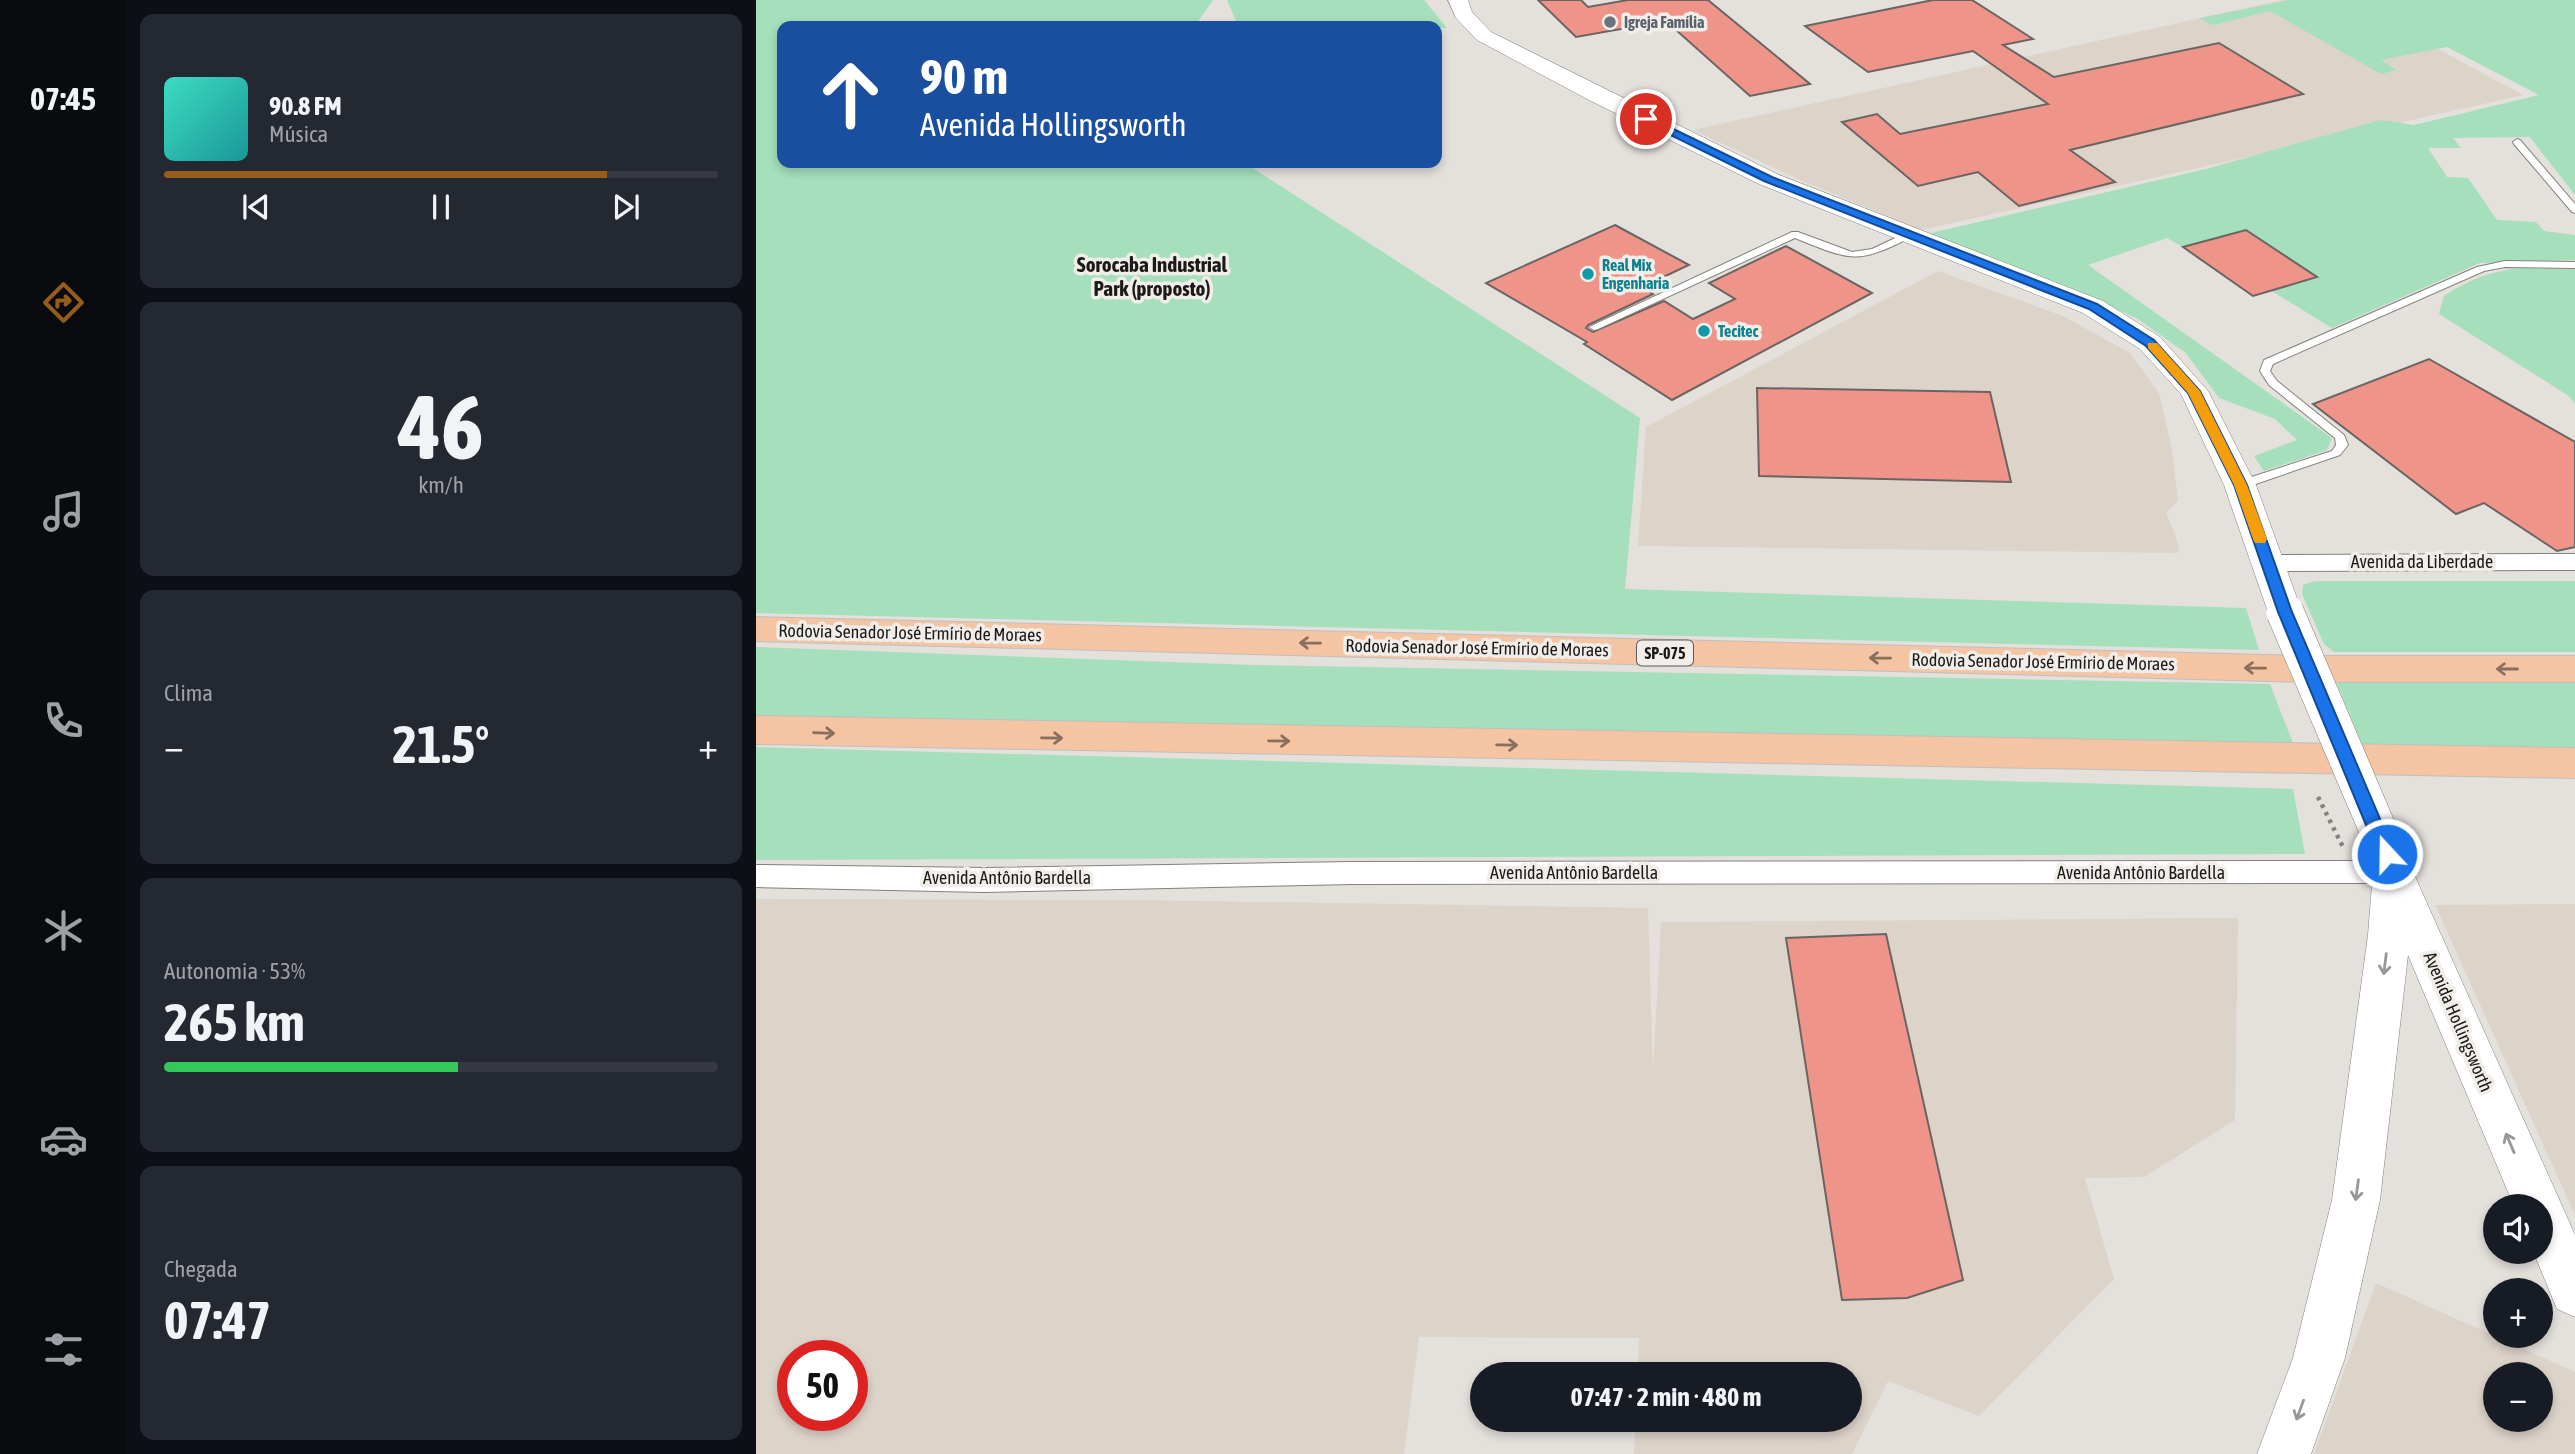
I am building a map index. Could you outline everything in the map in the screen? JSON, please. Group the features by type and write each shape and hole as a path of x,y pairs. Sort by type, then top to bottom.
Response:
{"highway":[{"name":"Rodovia Senador José Ermírio de Moraes","path":"756,629 2309,669 2575,668"},
{"path":"756,730 2575,763"}],"main road":[{"path":"1458,0 1463,14 1484,36 1510,52 1768,179 2093,307 2150,343 2194,391 2240,485 2269,563"},
{"name":"Avenida Hollingsworth","path":"2269,563 2285,612 2533,1194"},
{"path":"2284,1454 2319,1358 2356,1200 2389,935 2387,854"},
{"path":"2553,1241 2575,1292"}],"street":[{"name":"Avenida da Liberdade","path":"2269,563 2575,562"},
{"name":"Avenida Antônio Bardella","path":"756,876 984,880 2387,854"}],"lane":[{"path":"2516,142 2575,210"},
{"path":"1594,327 1795,234 1848,255 1863,257 1910,234"},
{"path":"2240,485 2336,453 2342,445 2340,437 2273,383 2265,371 2269,362 2481,269 2505,264 2575,265"}],"path":[{"path":"2318,797 2339,841"}],"shaded area":[{"path":"2283,0 2347,0 2523,95 1921,230 1798,179 1693,130"},
{"path":"1938,271 2063,316 2130,353 2159,393 2172,450 2178,501 2166,513 2176,537 2179,549 2177,553 1638,546 1646,427"},
{"path":"756,899 1136,900 1648,908 1653,1073 1661,922 2238,918 2235,1120 2144,1177 2085,1178 2114,1279 1979,1416 1888,1381 1852,1454 1634,1454 1635,1432 1862,1432 1862,1362 1638,1362 1639,1338 1419,1337 1404,1454 756,1454"},
{"path":"2575,904 2575,1215 2435,905"},
{"path":"2376,1283 2483,1331 2483,1348 2521,1348 2553,1362 2483,1362 2483,1432 2553,1432 2553,1362 2575,1372 2575,1454 2314,1454"}],"green space":[{"path":"756,0 1213,0 1198,21 777,21 777,168 1253,168 1640,418 1625,589 2246,608 2259,650 756,613"},
{"path":"1227,0 1424,0 1441,21 1236,21"},
{"path":"2290,0 2575,0 2575,195 2530,137 2453,138 2461,148 2428,148 2447,177 2468,178 2497,220 2536,222 2544,231 2575,235 2575,260 2480,263 2332,328 2270,290 2316,276 2246,230 2183,247 2167,238 2088,265 2332,438 2327,450 2264,471 2254,456 2297,440 2275,419 2219,398 2186,353 2138,319 2084,294 1927,234 2206,169 2381,120 2414,125 2539,95 2447,47 2381,60 2396,70 2381,74 2270,11 2213,25 2199,18"},
{"path":"2522,268 2575,269 2575,404 2569,396 2439,314 2444,296 2472,280"},
{"path":"2315,581 2575,581 2575,652 2334,652 2324,644 2302,594 2303,585"},
{"path":"756,647 1254,665 2270,684 2294,746 756,717"},
{"path":"2335,679 2575,679 2575,750 2365,751"},
{"path":"756,747 2293,789 2305,854 756,860"}],"building":[{"path":"1538,0 1581,0 1588,7 1628,0 1708,0 1810,84 1750,96 1666,21 1576,37"},
{"path":"1933,0 1972,0 2033,39 2003,45 2054,77 2219,43 2303,94 2070,150 2115,182 2019,206 1978,172 1918,186 1842,122 1877,114 1900,134 2048,104 1973,51 1868,72 1805,26"},
{"name":"Tecitec","path":"1615,225 1689,265 1642,287 1653,294 1588,325 1586,328 1593,332 1664,301 1693,319 1735,299 1709,283 1786,246 1872,293 1672,400 1584,344 1587,342 1486,283"},
{"path":"2246,230 2317,277 2253,296 2183,247"},
{"path":"2429,359 2575,442 2575,547 2557,551 2484,503 2456,514 2313,404"},
{"path":"1757,388 1990,392 2011,482 1759,476"},
{"path":"1886,934 1963,1280 1907,1298 1842,1300 1786,938"}],"slow traffic":[{"path":"2152,346 2194,391 2240,485 2260,539"}],"place":[{"name":"Igreja Família","path":"1610,22"},
{"name":"Real Mix Engenharia","path":"1588,274"},
{"name":"Tecitec","path":"1704,331"}],"district":[{"name":"Sorocaba Industrial Park (proposto)","path":"1152,277"}],"route":[{"path":"1646,119 1768,179 2093,307 2150,343 2194,391 2240,485 2285,612 2387,854"}]}
